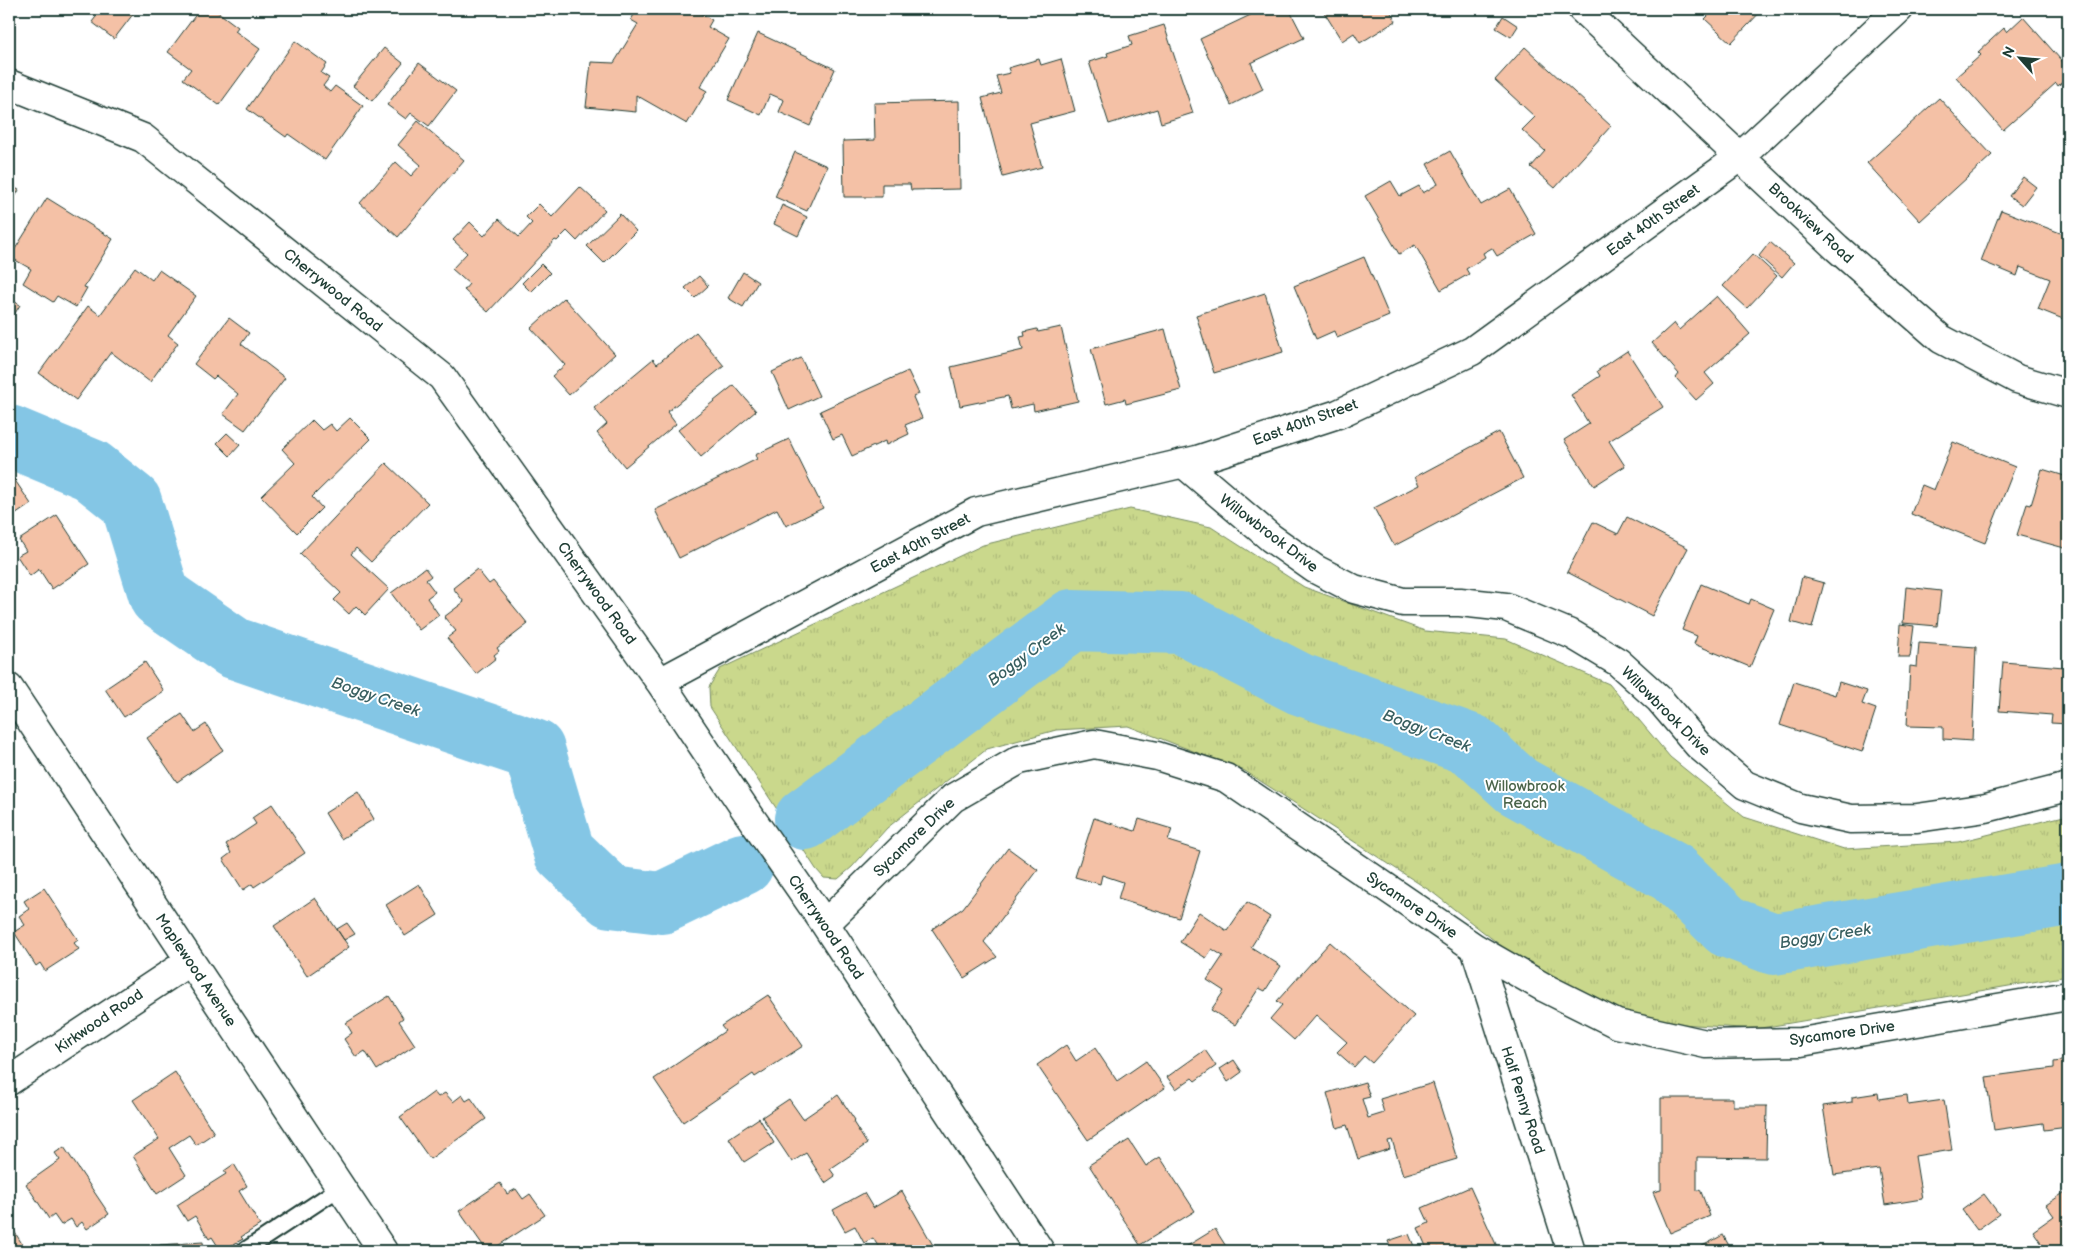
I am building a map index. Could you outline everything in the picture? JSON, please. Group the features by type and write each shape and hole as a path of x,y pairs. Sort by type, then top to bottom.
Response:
{"street":[{"name":"Brookview Road","path":"1582,9 1837,248 1941,339 2017,379 2068,394"},
{"name":"East 40th Street","path":"660,682 976,512 1183,463 1338,414 1472,351 1741,156 1899,9"},
{"name":"Cherrywood Road","path":"9,84 142,138 442,377 660,682 825,924 1040,1251"},
{"name":"Willowbrook Drive","path":"1183,463 1271,538 1315,569 1354,589 1403,602 1460,602 1506,608 1573,635 1618,662 1659,699 1698,746 1745,785 1801,808 1851,819 1917,818 1986,808 2068,787"},
{"name":"Maplewood Avenue","path":"13,704 190,961 383,1251"},
{"name":"Sycamore Drive","path":"825,924 953,798 1019,760 1094,744 1157,756 1226,778 1475,948 1545,988 1617,1024 1706,1044 1801,1042 2068,996"},
{"name":"Half Penny Road","path":"1475,948 1571,1251"},
{"name":"Kirkwood Road","path":"9,1080 190,961"}],"lane":[{"path":"244,1251 341,1187"}],"green space":[{"name":"Willowbrook Reach","path":"1130,509 1211,527 1304,587 1425,631 1506,639 1609,684 1670,757 1744,817 1844,849 1958,842 2068,815 2068,976 1755,1029 1666,1023 1596,1002 1531,969 1432,892 1245,771 1128,726 1056,730 987,749 887,828 852,867 838,879 824,878 816,869 710,707 709,687 720,669 983,545"}],"building":[{"path":"102,9 137,9 114,39 92,22"},
{"path":"200,9 214,9 238,27 235,31 260,49 219,105 183,79 191,69 168,52"},
{"path":"637,9 694,9 712,20 708,27 729,39 700,87 707,91 687,124 636,95 636,112 586,107 591,62 614,63 638,24 631,20"},
{"path":"1263,9 1289,9 1304,38 1251,63 1263,89 1231,105 1200,39"},
{"path":"1322,9 1389,9 1396,21 1360,43 1354,33 1342,41"},
{"path":"1707,9 1763,9 1731,43 1705,19 1711,13"},
{"path":"1503,16 1518,26 1511,37 1496,28"},
{"path":"2023,17 2068,68 2068,77 2058,86 2056,83 2003,130 1956,77 1981,55 1978,52 2004,28 2007,32"},
{"path":"1164,25 1193,113 1161,123 1157,109 1109,124 1089,62 1108,56 1107,53 1132,45 1129,36"},
{"path":"758,33 835,69 810,126 779,112 784,100 770,94 761,115 728,100"},
{"path":"295,41 327,64 321,73 329,78 323,86 330,92 335,86 363,106 325,160 288,134 286,137 247,109"},
{"path":"1525,47 1611,126 1555,188 1531,167 1545,151 1522,130 1535,117 1495,80"},
{"path":"384,48 403,63 372,101 353,86"},
{"path":"1039,59 1041,65 1061,59 1075,111 1030,123 1042,167 1003,177 982,98 1001,93 996,76 1010,73 1008,68"},
{"path":"419,63 456,91 429,126 411,113 406,119 387,105"},
{"path":"1939,98 1992,155 1920,221 1867,163"},
{"path":"959,101 960,189 911,190 910,184 882,184 882,197 844,197 843,141 875,140 874,103"},
{"path":"418,121 464,160 398,237 360,203 396,162 411,176 421,165 398,145"},
{"path":"1450,151 1481,205 1510,189 1536,234 1497,256 1492,248 1483,253 1485,257 1466,269 1469,274 1441,290 1415,245 1399,254 1365,196 1391,181 1400,196 1419,186 1423,193 1438,184 1427,164"},
{"path":"795,152 827,166 807,211 775,197"},
{"path":"2023,177 2036,187 2022,205 2009,196"},
{"path":"9,185 19,190 9,208"},
{"path":"580,187 605,210 577,241 567,231 557,241 555,240 488,312 464,290 469,284 452,269 467,253 453,240 470,222 484,236 499,219 519,237 532,223 526,217 539,204 552,217"},
{"path":"47,198 113,239 84,287 87,288 76,307 57,296 53,302 23,283 31,269 10,257"},
{"path":"782,205 807,217 798,236 774,224"},
{"path":"2001,210 2068,236 2068,321 2038,309 2050,279 2020,267 2017,276 1981,261"},
{"path":"620,214 636,231 604,263 587,246"},
{"path":"1770,242 1794,263 1782,277 1759,256"},
{"path":"1753,254 1777,276 1747,308 1723,286"},
{"path":"1364,257 1389,316 1337,338 1334,331 1316,339 1294,286"},
{"path":"541,264 550,273 531,292 522,283"},
{"path":"135,267 152,280 159,270 196,296 168,335 178,343 150,382 111,352 76,400 39,373 88,306 100,315"},
{"path":"743,272 758,282 743,307 728,298"},
{"path":"699,276 708,286 695,298 685,288"},
{"path":"1265,293 1283,352 1214,373 1196,315"},
{"path":"1717,296 1750,334 1705,373 1714,384 1696,400 1676,378 1679,374 1652,343 1674,323 1679,330"},
{"path":"9,298 20,305 9,323"},
{"path":"564,298 615,354 569,395 552,376 565,365 531,328"},
{"path":"229,318 249,333 241,344 285,378 245,430 223,414 238,394 216,376 213,379 194,364"},
{"path":"1061,327 1078,401 1034,411 1033,404 1011,409 1008,396 960,406 951,367 1023,350 1020,337 1025,336 1024,332 1037,329 1038,332"},
{"path":"1165,329 1181,390 1126,404 1125,399 1106,404 1091,349"},
{"path":"696,332 724,366 667,412 676,424 625,467 597,433 607,424 594,408 653,359 657,364"},
{"path":"1627,351 1663,407 1609,441 1625,466 1594,486 1564,440 1589,424 1571,395 1600,376 1597,371"},
{"path":"801,358 819,396 789,410 772,372"},
{"path":"908,371 919,394 913,397 922,418 905,425 909,434 886,445 885,441 852,456 842,435 833,439 820,411"},
{"path":"734,385 756,411 701,457 678,430"},
{"path":"350,418 371,439 312,497 322,508 297,533 261,496 295,463 282,449 312,420 322,430 330,424 336,431"},
{"path":"1499,432 1523,478 1394,546 1374,508 1419,485 1415,477"},
{"path":"227,433 240,445 230,456 217,443"},
{"path":"789,439 823,508 786,526 777,509 679,558 655,510 757,459 755,455"},
{"path":"1953,442 2015,467 1985,543 1911,514 1922,485 1934,490"},
{"path":"386,463 428,503 371,562 356,548 351,554 389,589 365,615 356,606 349,614 334,600 341,593 300,554"},
{"path":"2042,469 2068,477 2068,549 2017,535 2027,504 2031,505"},
{"path":"9,474 31,504 9,519"},
{"path":"57,515 89,564 52,589 39,569 30,576 17,556 26,551 19,540"},
{"path":"1627,517 1688,548 1652,616 1567,572 1593,522 1618,534"},
{"path":"425,568 431,576 426,580 435,592 427,598 439,615 419,630 391,593"},
{"path":"477,569 489,584 493,581 528,624 497,648 499,651 494,655 496,658 476,674 447,638 456,631 444,617 464,602 453,588"},
{"path":"1802,577 1824,583 1812,628 1791,622"},
{"path":"1701,584 1749,604 1751,599 1774,609 1750,667 1694,644 1697,636 1682,630"},
{"path":"1906,587 1941,591 1937,626 1903,623"},
{"path":"1900,624 1914,626 1910,657 1898,657"},
{"path":"1919,643 1976,647 1972,741 1943,739 1943,727 1907,726 1910,666 1917,667"},
{"path":"2065,651 2068,651 2068,724 2051,723 2052,715 1999,711 2003,662 2064,667"},
{"path":"145,662 164,691 124,717 105,689"},
{"path":"1794,682 1835,695 1839,682 1867,691 1862,704 1876,709 1862,752 1780,725"},
{"path":"182,714 194,732 206,724 223,750 177,782 147,738"},
{"path":"358,792 374,819 341,839 325,813"},
{"path":"272,804 305,853 254,887 252,884 243,890 223,859 231,853 226,844 256,824 252,818"},
{"path":"1094,818 1135,831 1139,819 1172,829 1168,841 1200,851 1179,918 1118,899 1123,882 1102,875 1100,884 1075,877"},
{"path":"1008,848 1038,870 984,942 997,957 964,978 932,929 963,908"},
{"path":"419,884 438,915 405,936 386,905"},
{"path":"44,888 78,940 74,943 79,949 45,971 40,963 36,966 14,932 25,925 19,916 29,909 24,901"},
{"path":"315,898 349,947 307,976 274,926"},
{"path":"1247,902 1270,917 1251,947 1281,966 1265,991 1259,988 1235,1025 1211,1010 1224,991 1207,980 1223,956 1212,949 1206,958 1180,942 1199,912 1227,931"},
{"path":"347,923 355,934 344,940 337,929"},
{"path":"1330,942 1414,1016 1372,1063 1364,1056 1354,1067 1337,1052 1347,1042 1316,1015 1294,1040 1270,1019 1282,1005 1277,1001"},
{"path":"768,995 803,1046 755,1077 753,1074 683,1122 654,1079 725,1031 721,1026"},
{"path":"389,996 403,1018 399,1021 415,1045 377,1070 365,1051 356,1057 344,1039 352,1033 346,1023"},
{"path":"1066,1045 1076,1061 1095,1048 1117,1081 1146,1061 1165,1088 1088,1140 1037,1065"},
{"path":"1205,1050 1216,1066 1195,1081 1192,1078 1176,1089 1167,1077"},
{"path":"1234,1060 1242,1072 1228,1082 1220,1069"},
{"path":"2068,1060 2068,1127 2044,1130 2043,1123 1994,1130 1986,1077 2054,1068 2054,1062"},
{"path":"175,1072 214,1133 196,1145 189,1135 169,1148 186,1175 157,1194 133,1156 159,1139 133,1100"},
{"path":"1365,1082 1370,1097 1362,1099 1368,1118 1384,1113 1380,1099 1433,1083 1457,1159 1403,1175 1392,1140 1388,1141 1390,1149 1358,1159 1347,1125 1337,1128 1327,1093"},
{"path":"434,1092 438,1097 445,1093 453,1102 462,1095 466,1101 471,1098 486,1119 430,1159 400,1117"},
{"path":"1878,1093 1879,1099 1907,1095 1908,1105 1944,1100 1952,1150 1915,1156 1922,1199 1885,1205 1879,1169 1834,1175 1823,1106 1852,1102 1852,1097"},
{"path":"838,1095 855,1120 853,1122 867,1144 830,1169 835,1176 825,1183 806,1153 792,1162 762,1117 789,1099 803,1119"},
{"path":"1661,1098 1733,1098 1733,1106 1767,1106 1766,1158 1697,1157 1697,1191 1700,1189 1710,1216 1670,1233 1653,1192 1661,1190"},
{"path":"759,1118 774,1143 744,1162 729,1138"},
{"path":"1129,1140 1146,1166 1160,1157 1195,1211 1140,1245 1089,1165"},
{"path":"64,1147 109,1214 87,1229 82,1222 76,1227 71,1219 61,1225 54,1215 49,1219 26,1184 60,1160 55,1153"},
{"path":"234,1164 247,1186 239,1191 260,1225 241,1237 243,1239 221,1251 212,1237 209,1239 195,1216 187,1221 177,1205 226,1174 224,1171"},
{"path":"500,1183 507,1194 516,1189 523,1199 530,1194 545,1215 490,1251 487,1251 459,1211"},
{"path":"1470,1187 1499,1251 1441,1251 1439,1248 1428,1251 1418,1228 1429,1223 1422,1208"},
{"path":"2068,1190 2068,1251 2047,1251 2033,1231 2054,1216 2046,1205"},
{"path":"902,1191 934,1247 927,1251 881,1251 873,1238 864,1243 855,1226 845,1231 833,1210 864,1193 873,1208"},
{"path":"1984,1194 1999,1214 1977,1230 1962,1210"},
{"path":"9,1223 24,1247 17,1251 9,1251"},
{"path":"1215,1229 1229,1251 1179,1251"},
{"path":"1409,1234 1416,1251 1392,1251 1388,1241"},
{"path":"1723,1235 1732,1251 1693,1251"},
{"path":"203,1242 204,1251 161,1251 160,1245"},
{"path":"2010,1246 2013,1251 2002,1251"}],"waterway":[{"name":"Boggy Creek","path":"9,436 91,470 131,502 160,597 234,648 534,750 564,852 611,897 662,903 743,864"},
{"name":"Boggy Creek","path":"805,819 1072,620 1181,623 1300,684 1472,745 1517,786 1673,873 1728,927 1774,944 2068,895"}]}
